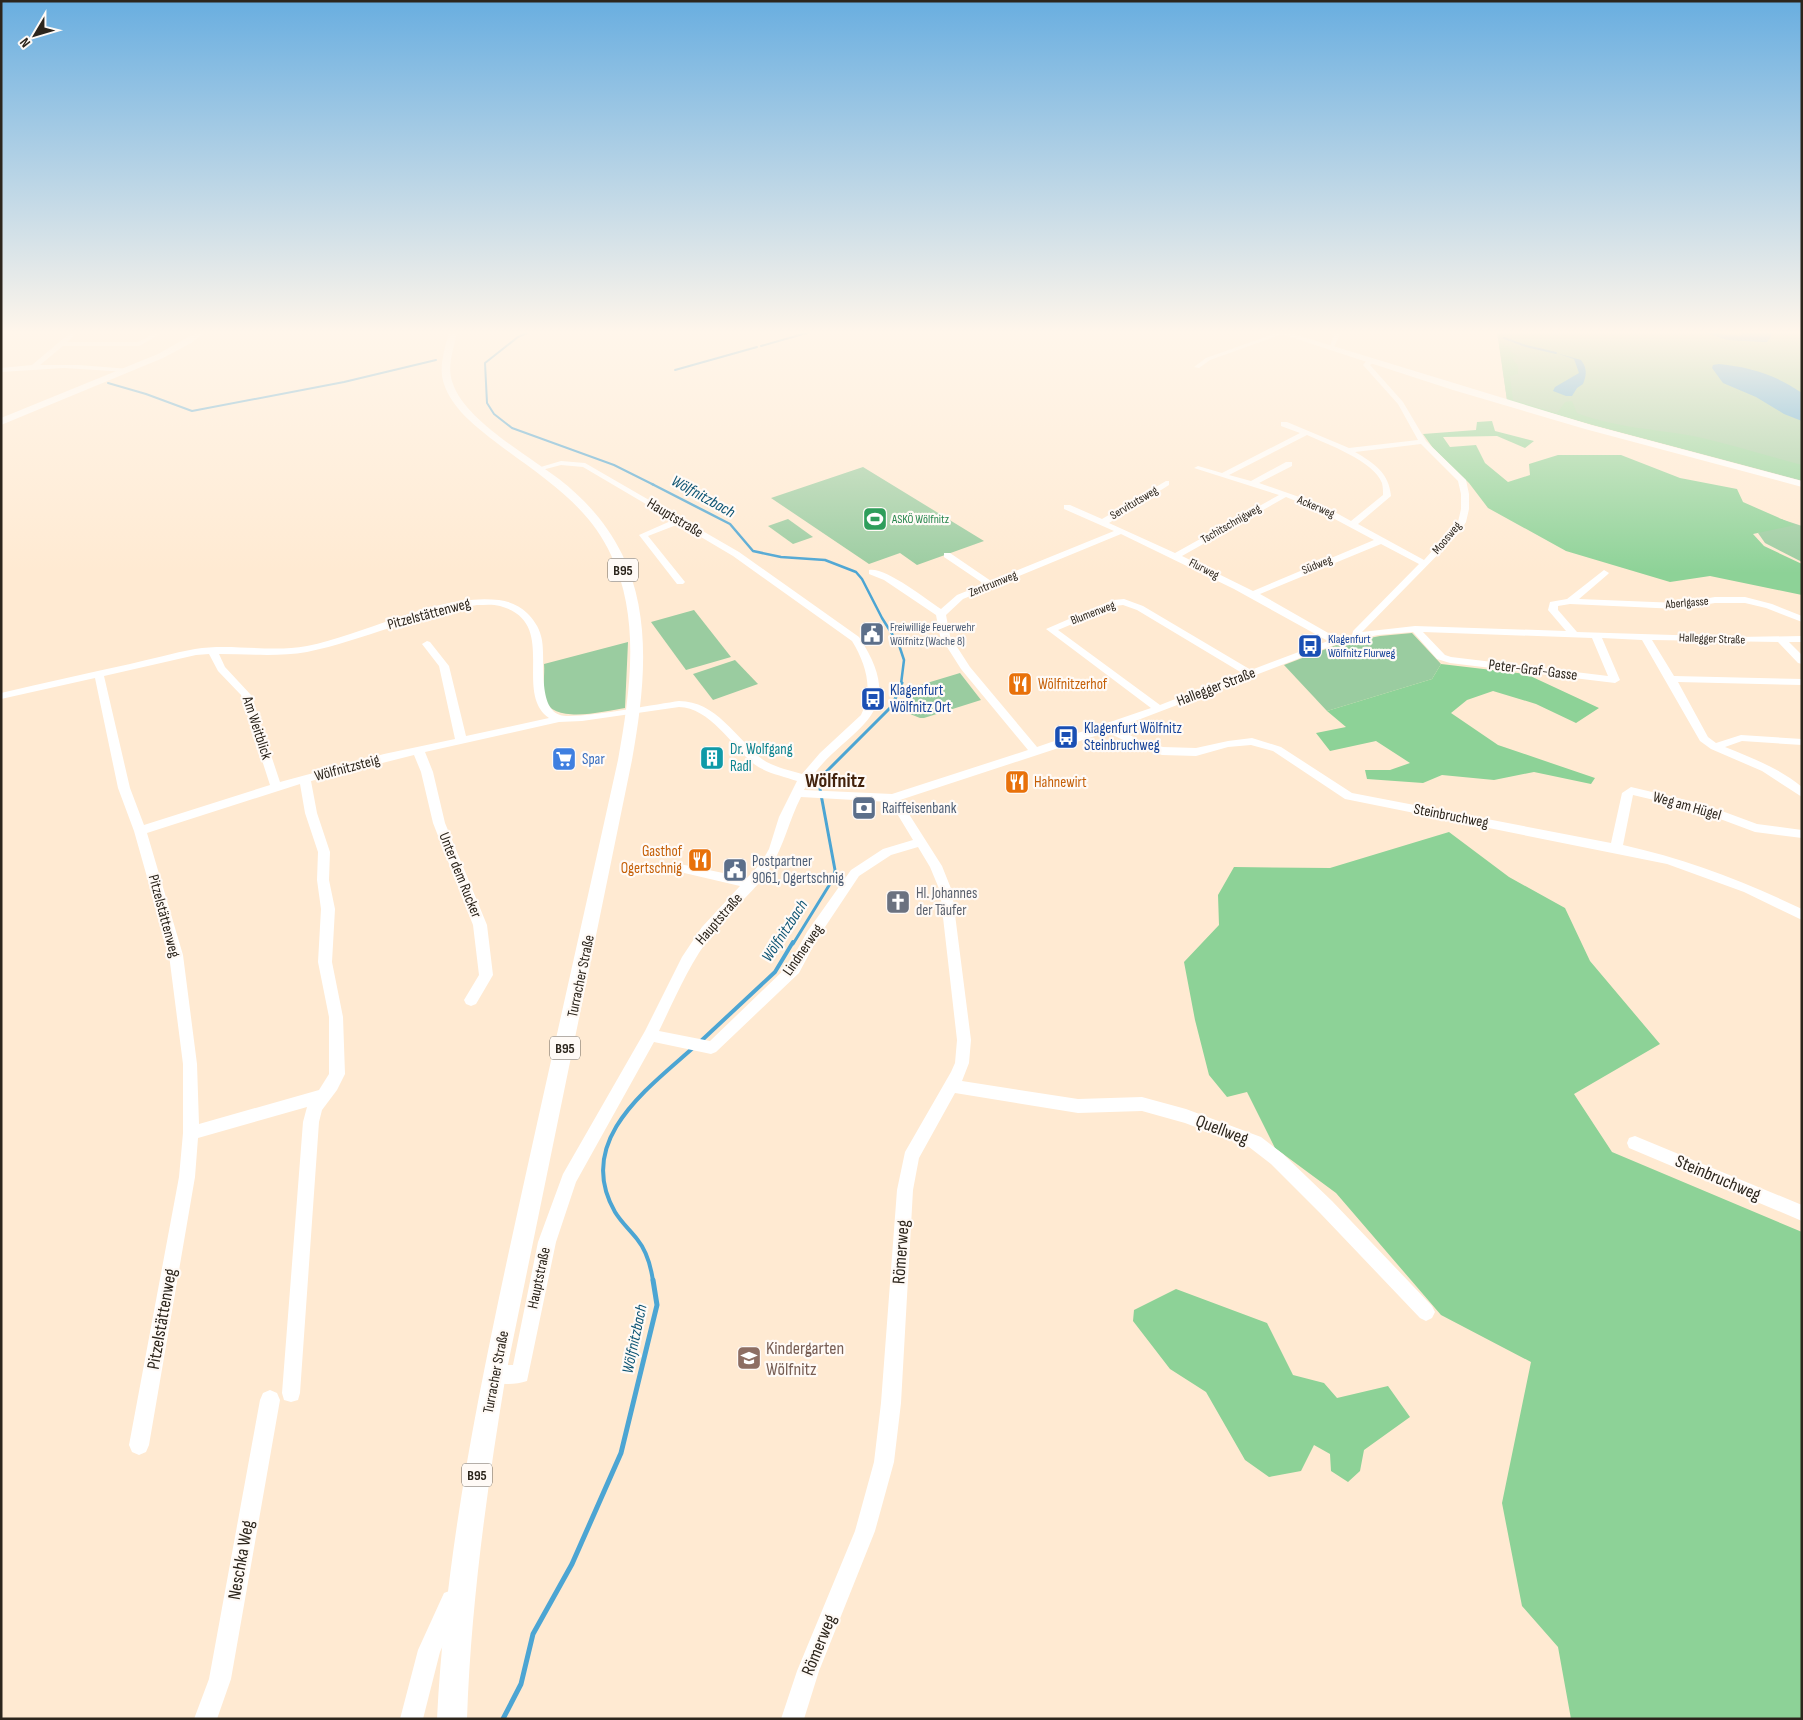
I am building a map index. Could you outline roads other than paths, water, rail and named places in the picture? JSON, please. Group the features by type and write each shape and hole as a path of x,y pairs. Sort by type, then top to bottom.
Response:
{"main road":[{"path":"1,422 25,412"},
{"name":"Turracher Straße","path":"452,1719 453,1666 476,1475 494,1374 584,962 634,712 637,654 633,612 621,566 601,528 566,490 489,432 468,412"},
{"path":"1538,412 1802,484"}],"street":[{"name":"Moosweg","path":"1357,636 1356,633 1460,526 1465,509 1466,501 1462,480 1423,442 1406,412"},
{"path":"1284,424 1367,461 1379,472 1386,483 1388,493 1353,524"},
{"path":"1223,475 1306,434"},
{"path":"1346,451 1423,442"},
{"name":"Hauptstraße","path":"494,1374 520,1374 546,1242 569,1179 650,1035 686,961 696,945 719,917 751,884 771,857 785,817 804,779 824,756 870,711 874,699 870,666 864,652 851,634 801,602 736,554 585,465 561,463 538,469"},
{"path":"1252,484 1289,464"},
{"name":"Ackerweg","path":"1198,468 1286,494 1319,507 1425,564"},
{"name":"Servitutsweg","path":"1102,523 1166,483"},
{"name":"Tschitschnigweg","path":"1178,555 1286,494"},
{"name":"Flurweg","path":"1067,507 1178,555 1253,594 1336,641"},
{"path":"679,521 643,535 680,582"},
{"name":"Zentrumweg","path":"940,614 960,597 1122,531"},
{"name":"Südweg","path":"1253,594 1311,568 1382,540"},
{"path":"947,556 991,585"},
{"path":"872,572 887,578 940,614 945,636 966,669 1034,751"},
{"path":"1574,634 1553,610 1553,604 1570,601 1604,573"},
{"name":"Aberlgasse","path":"1570,601 1678,606 1715,600 1745,600 1769,606 1802,619"},
{"name":"Pitzelstättenweg","path":"1,696 99,675 172,656 214,651 272,653 295,651 336,642 448,607 477,601 505,603 518,610 531,624 539,641 540,690 544,705 549,713 559,719"},
{"name":"Blumenweg","path":"1159,709 1051,629 1113,603 1124,602 1140,608 1250,674"},
{"name":"Hallegger Straße","path":"796,793 892,798 1108,728 1336,641 1357,636 1415,629 1738,640 1802,639"},
{"name":"Peter-Graf-Gasse","path":"1415,629 1441,657 1450,660 1615,680 1596,635"},
{"path":"1645,636 1671,679 1698,733 1715,747 1766,768 1788,781 1802,793"},
{"path":"1780,639 1802,661"},
{"path":"427,644 444,666 461,740"},
{"name":"Am Weitblick","path":"214,651 215,661 242,688 246,695 276,787"},
{"name":"Pitzelstättenweg","path":"99,675 124,788 140,831 176,955 190,1064 191,1133 187,1177 139,1445"},
{"path":"1671,679 1802,682"},
{"path":"559,719 582,718 678,704 691,704 708,713 759,762 770,768 804,779"},
{"name":"Wölfnitzsteig","path":"140,831 305,779 418,750 559,719"},
{"name":"Steinbruchweg","path":"1108,728 1135,742 1162,751 1196,752 1228,744 1252,741 1277,749 1349,796 1670,860 1749,889 1802,915"},
{"path":"1715,747 1741,738 1802,742"},
{"name":"Unter dem Rucker","path":"418,750 427,772 439,823 480,925 486,975 471,1000"},
{"path":"291,1393 311,1122 315,1107 332,1085 337,1074 336,1017 325,962 328,909 323,880 324,852 311,813 305,779"},
{"name":"Weg am Hügel","path":"1616,848 1628,793 1631,791 1699,807 1755,828 1802,834"},
{"name":"Römerweg","path":"792,1719 808,1671 865,1531 876,1497 884,1462 907,1174 918,1143 952,1086 962,1064 964,1040 958,977 946,891 938,870 922,842 892,798"},
{"name":"Lindnerweg","path":"650,1035 705,1047 711,1048 715,1046 794,969 808,943 850,879 860,868 888,852 922,842"},
{"path":"680,868 751,884"},
{"name":"Quellweg","path":"952,1086 1078,1106 1142,1104 1186,1116 1255,1142 1277,1159 1326,1207 1426,1312"},
{"path":"191,1133 322,1096"},
{"name":"Steinbruchweg","path":"1635,1142 1802,1213"},
{"name":"Neschka Weg","path":"205,1719 220,1679 270,1400"},
{"path":"411,1719 429,1650 464,1576"}],"water":[{"path":"1781,412 1802,412 1802,421"}],"waterway":[{"name":"Wölfnitzbach","path":"493,412 512,428 614,465 652,484"},
{"name":"Wölfnitzbach","path":"652,484 730,524 753,551 781,557 825,560 856,572 862,579 882,618 899,645 904,660 901,684"},
{"name":"Wölfnitzbach","path":"793,944 833,879 835,870 820,789 823,775 892,706 902,683"},
{"name":"Wölfnitzbach","path":"701,1041 775,972 793,942"},
{"name":"Wölfnitzbach","path":"653,1281 643,1248 615,1212 605,1186 603,1162 610,1140 622,1119 638,1099 694,1047"},
{"name":"Wölfnitzbach","path":"503,1719 521,1684 533,1634 572,1564 621,1453 657,1305 653,1280"}],"place":[{"name":"ASKÖ Wölfnitz","path":"875,519"},
{"name":"Freiwillige Feuerwehr Wölfnitz (Wache 8)","path":"872,634"},
{"name":"Klagenfurt Wölfnitz Flurweg","path":"1310,646"},
{"name":"Wölfnitzerhof","path":"1020,684"},
{"name":"Klagenfurt Wölfnitz Ort","path":"873,699"},
{"name":"Klagenfurt Wölfnitz Steinbruchweg","path":"1066,737"},
{"name":"Dr. Wolfgang Radl","path":"712,758"},
{"name":"Spar","path":"564,759"},
{"name":"Hahnewirt","path":"1017,782"},
{"name":"Raiffeisenbank","path":"864,808"},
{"name":"Gasthof Ogertschnig","path":"700,860"},
{"name":"Postpartner 9061, Ogertschnig","path":"735,870"},
{"name":"Hl. Johannes der Täufer","path":"898,902"},
{"name":"Kindergarten Wölfnitz","path":"749,1358"}],"district":[{"name":"Wölfnitz","path":"835,781"}]}
